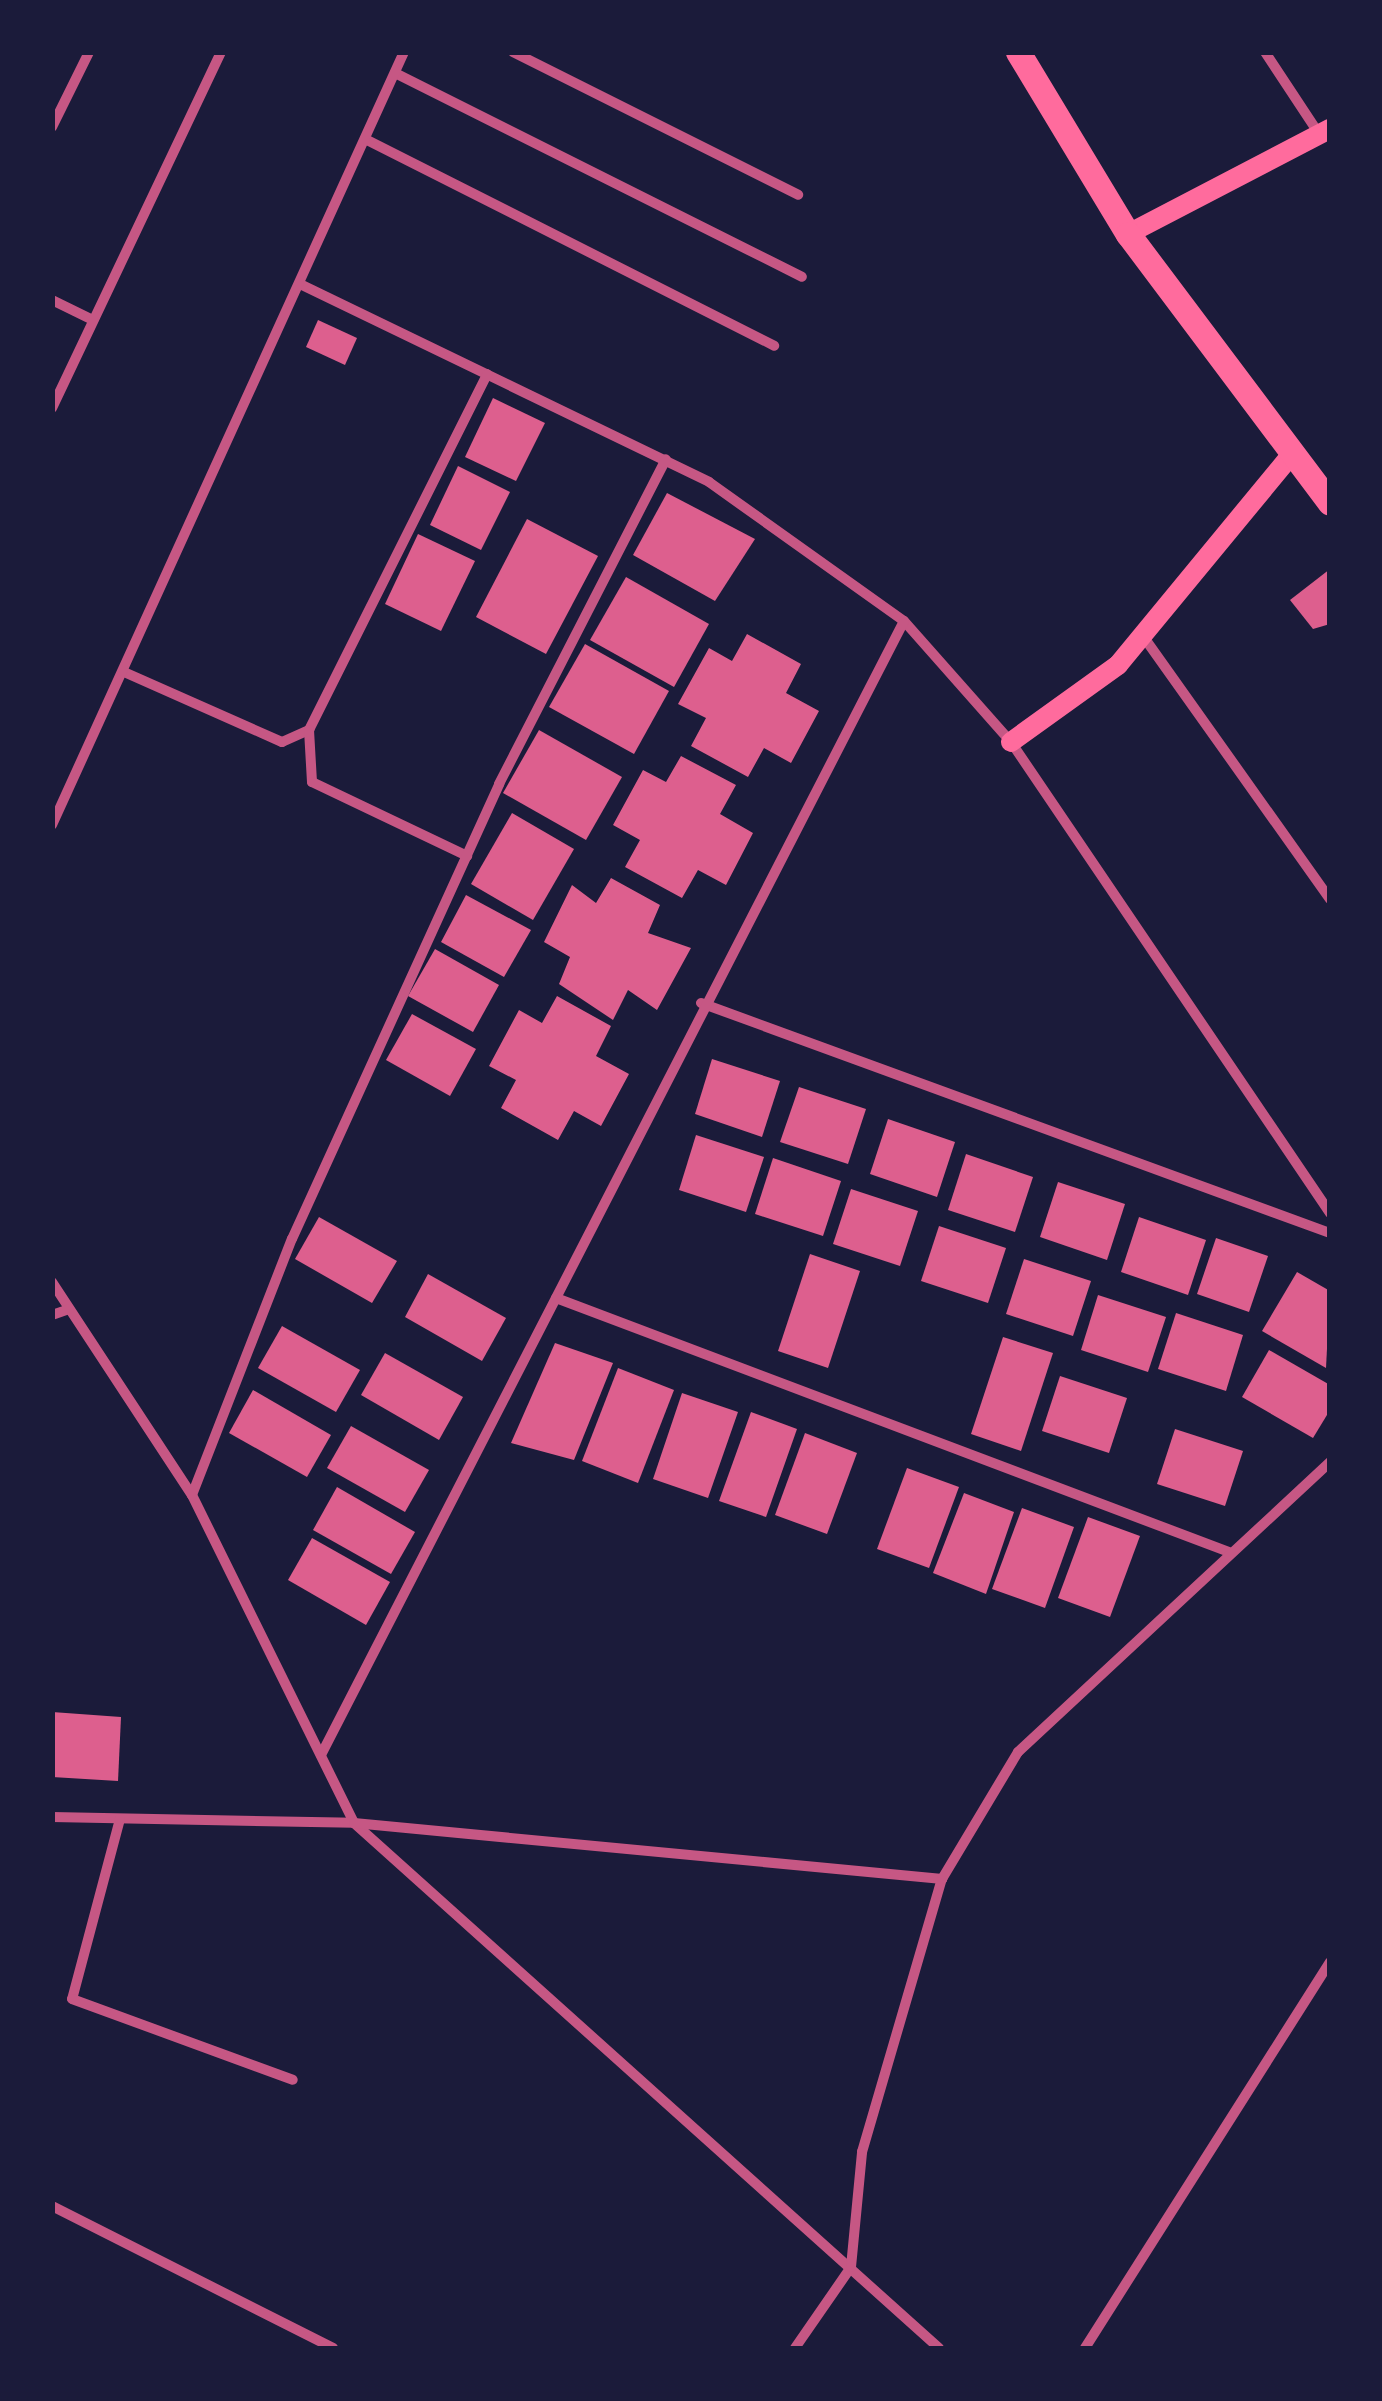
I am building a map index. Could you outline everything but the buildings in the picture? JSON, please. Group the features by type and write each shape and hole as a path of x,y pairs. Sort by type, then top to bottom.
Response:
{"main road":[{"path":"1018,52 1128,234 1290,456 1330,502"},
{"path":"1128,234 1325,132"},
{"path":"1011,742 1118,665 1290,456"}],"street":[{"path":"52,127 90,52"},
{"path":"52,408 221,52"},
{"path":"52,824 369,141 404,52"},
{"path":"513,52 798,196"},
{"path":"1266,52 1325,132"},
{"path":"394,73 802,276"},
{"path":"369,141 774,346"},
{"path":"302,285 666,459 778,526 904,620 1011,742 1330,1213"},
{"path":"52,300 93,320"},
{"path":"467,856 312,782 309,730 487,374"},
{"path":"192,1495 292,1239 467,856 666,459"},
{"path":"321,1755 556,1298 701,1004 904,620"},
{"path":"1142,636 1330,899"},
{"path":"124,672 282,742 309,730"},
{"path":"701,1004 1330,1234"},
{"path":"52,1282 192,1495 354,1823 939,2348"},
{"path":"556,1298 1229,1552"},
{"path":"52,1316 69,1310"},
{"path":"795,2348 851,2266 862,2152 942,1880 1018,1752 1330,1462"},
{"path":"1319,1472 1330,1479"},
{"path":"52,1817 354,1823 942,1880"},
{"path":"120,1819 72,1999 293,2080"},
{"path":"1085,2348 1330,1962"},
{"path":"52,2206 333,2348"}]}
